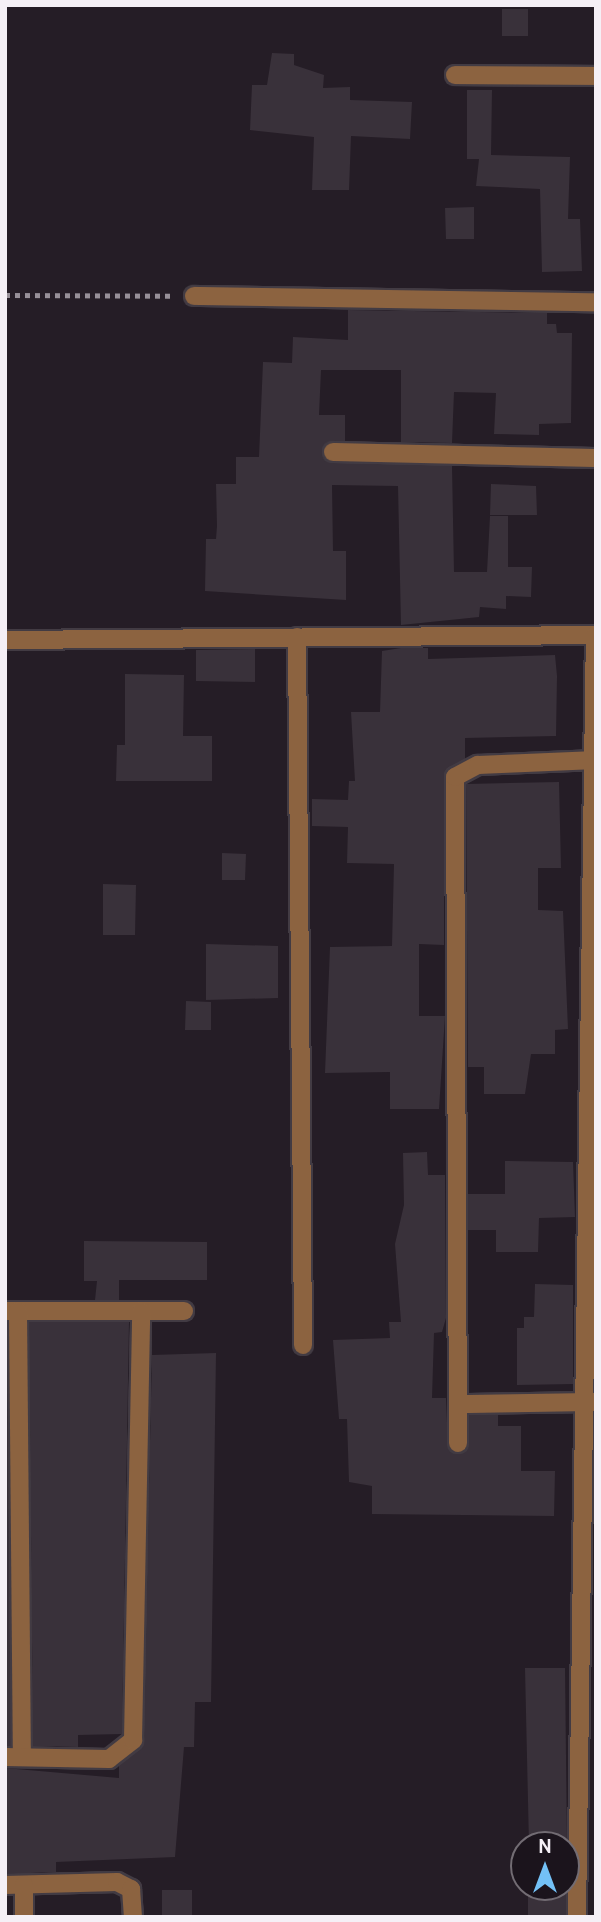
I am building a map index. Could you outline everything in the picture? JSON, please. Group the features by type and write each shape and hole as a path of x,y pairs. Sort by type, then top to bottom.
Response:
{"street":[{"path":"456,75 596,76"},
{"path":"194,296 596,302"},
{"path":"332,452 596,458"},
{"path":"5,640 595,635 587,1781 577,1917"},
{"path":"297,637 303,1345"},
{"path":"458,1443 462,1404 455,777 478,765 594,761"},
{"path":"141,1311 132,1740 109,1759 13,1757 11,1311 141,1311 184,1311"},
{"path":"462,1404 588,1402"},
{"path":"5,1885 125,1884 133,1917"},
{"path":"24,1885 24,1917"}],"path":[{"path":"5,295 194,296"}],"building":[{"path":"502,9 528,9 528,36 502,36"},
{"path":"272,53 294,54 294,65 324,75 323,88 350,87 350,100 412,102 410,139 351,136 349,190 312,190 314,137 250,130 252,85 267,85"},
{"path":"467,90 492,90 491,155 570,157 568,219 580,219 582,271 542,272 540,189 476,186 479,159 467,159"},
{"path":"474,207 474,239 446,239 445,208"},
{"path":"348,310 547,313 547,324 556,324 557,333 572,333 571,423 539,424 539,435 494,434 496,393 454,392 452,443 401,442 401,370 321,370 319,415 345,415 345,441 327,442 323,458 452,466 454,572 487,572 490,516 508,516 508,567 532,567 531,597 506,596 506,609 480,607 479,617 401,625 398,486 332,485 333,551 346,551 346,600 205,591 206,539 216,539 216,484 236,484 236,457 259,457 263,362 292,363 293,337 348,340"},
{"path":"491,484 536,486 537,515 490,515"},
{"path":"428,648 428,659 555,655 557,676 556,736 465,738 465,759 444,776 444,945 419,944 419,1016 445,1016 439,1109 390,1109 390,1072 325,1073 330,947 392,946 394,864 347,863 348,827 312,826 312,799 348,800 349,781 355,781 351,712 380,712 382,651"},
{"path":"255,649 255,682 196,681 196,650"},
{"path":"125,674 184,675 183,736 212,736 212,781 116,781 117,745 125,745"},
{"path":"559,782 561,868 538,868 538,910 563,911 568,1029 555,1030 555,1054 531,1054 525,1094 484,1094 484,1067 468,1067 466,784"},
{"path":"222,853 246,854 245,880 222,880"},
{"path":"103,884 136,885 135,935 103,935"},
{"path":"206,944 278,946 278,998 206,1000"},
{"path":"186,1001 211,1002 211,1030 185,1030"},
{"path":"427,1152 428,1175 445,1175 446,1318 442,1332 434,1333 432,1398 446,1398 448,1448 457,1454 467,1449 469,1415 498,1415 498,1426 521,1426 521,1471 555,1471 554,1516 372,1514 372,1486 349,1482 347,1419 339,1419 333,1340 390,1338 389,1322 401,1322 395,1244 404,1205 403,1153"},
{"path":"505,1161 573,1162 575,1217 539,1218 538,1252 496,1252 496,1230 468,1230 468,1194 505,1194"},
{"path":"84,1241 207,1242 207,1280 119,1280 119,1300 95,1300 97,1281 84,1281"},
{"path":"535,1284 573,1285 573,1384 517,1385 517,1328 524,1328 524,1317 534,1317"},
{"path":"7,1322 11,1746 5,1746"},
{"path":"29,1322 129,1322 122,1734 78,1735 78,1747 33,1746"},
{"path":"216,1353 211,1702 195,1702 194,1747 184,1747 175,1857 56,1862 56,1872 5,1874 5,1768 119,1778 119,1765 143,1745 152,1355"},
{"path":"525,1668 565,1668 567,1831 529,1831"},
{"path":"162,1890 192,1890 192,1917 162,1917"},
{"path":"528,1901 566,1901 566,1917 528,1917"}]}
